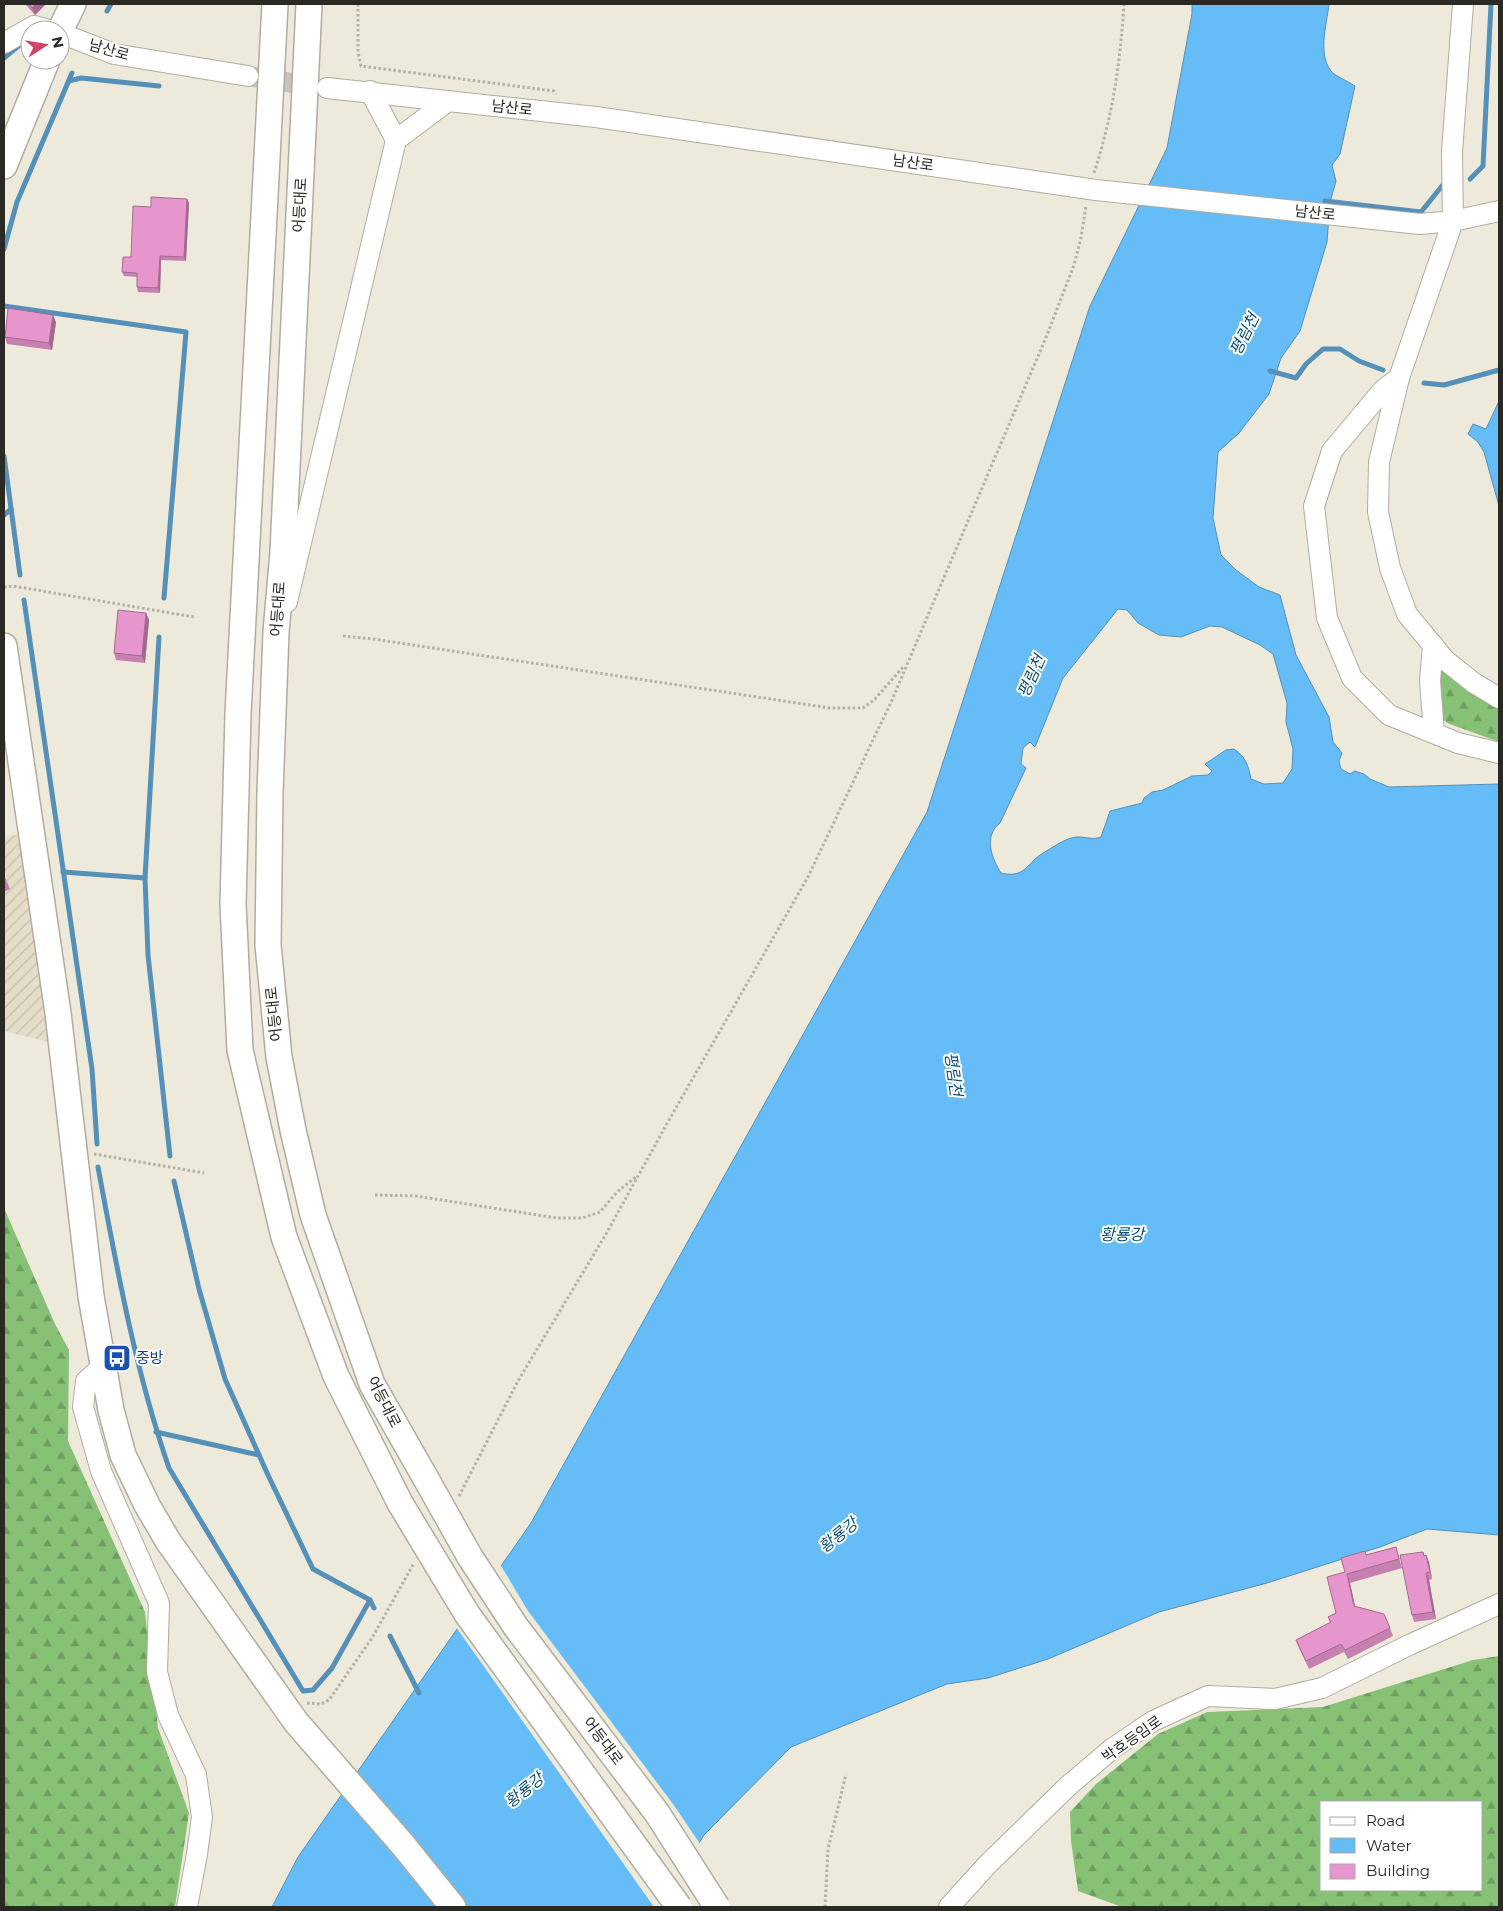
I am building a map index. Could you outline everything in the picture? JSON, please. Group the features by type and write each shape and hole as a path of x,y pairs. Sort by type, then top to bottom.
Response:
{"main road":[{"path":"66,20 73,4"},
{"name":"어등대로","path":"275,4 238,724 233,904 240,1050 284,1237 336,1376 400,1503 467,1614 679,1907"},
{"name":"어등대로","path":"310,4 283,552 275,653 270,792 268,945 279,1057 293,1130 313,1215 372,1384 470,1556 516,1627 657,1813 717,1907"},
{"path":"4,166 43,70"},
{"path":"4,646 58,1013 91,1296 111,1410 123,1455 147,1505 168,1542 296,1722 403,1845 453,1907"}],"street":[{"path":"1463,4 1452,152 1452,221 1399,378 1380,462 1378,512 1390,568 1408,614 1445,660 1474,683 1499,698"},
{"path":"4,43 20,34"},
{"name":"남산로","path":"70,36 114,54 248,76"},
{"name":"남산로","path":"327,88 370,91 564,113 1092,189 1420,224 1452,221 1499,211"},
{"path":"370,91 396,140"},
{"path":"275,653 396,140 448,101"},
{"path":"1399,378 1383,390 1332,451 1314,506 1328,618 1352,678 1389,715 1458,743 1499,753"},
{"path":"1433,645 1430,681 1434,733"},
{"path":"103,1366 86,1381 83,1407 101,1471 159,1603 157,1672 168,1716 196,1775 202,1818 187,1907"},
{"name":"박호등임로","path":"949,1907 987,1865 1067,1787 1114,1748 1153,1721 1208,1696 1275,1699 1322,1688 1409,1645 1499,1604"}],"path":[{"path":"358,4 358,52 361,66 554,90 564,113"},
{"path":"454,1503 465,1487 518,1381 606,1234 808,877 892,700 1047,335 1074,265 1116,90 1124,4"},
{"path":"4,587 13,586 194,617"},
{"path":"343,636 830,708 863,708 874,700 906,664"},
{"path":"74,1150 204,1173"},
{"path":"375,1194 416,1196 557,1218 582,1218 600,1212 617,1192 639,1174"},
{"path":"282,1702 321,1704 329,1700 372,1638 407,1573 418,1558"},
{"path":"825,1907 828,1849 846,1774"}],"shaded area":[{"path":"19,834 48,1042 4,1031 4,838"}],"green space":[{"path":"1439,666 1499,708 1499,742 1447,723 1437,713"},
{"path":"4,1208 55,1324 69,1350 68,1441 145,1612 158,1728 189,1813 175,1907 4,1907"},
{"path":"1499,1656 1499,1907 1122,1907 1078,1891 1071,1841 1070,1812 1096,1784 1158,1734 1207,1712 1323,1707 1473,1660"}],"water":[{"name":"황룡강","path":"1192,4 1329,4 1324,40 1325,59 1334,74 1355,86 1340,154 1332,165 1336,181 1330,202 1327,242 1300,331 1281,358 1269,394 1239,433 1218,452 1213,518 1221,555 1236,570 1259,587 1280,595 1296,655 1329,717 1333,742 1342,753 1339,761 1341,769 1350,774 1355,771 1364,774 1370,779 1389,787 1499,784 1499,1535 1427,1529 1380,1547 1267,1583 1159,1612 1048,1659 988,1678 947,1684 791,1747 704,1835 661,1907 272,1907 298,1857 531,1523 927,812 1090,306 1167,148 1192,14","holes":["1118,609 1127,610 1138,623 1159,635 1181,637 1210,626 1222,627 1260,645 1273,654 1287,703 1286,722 1293,749 1292,769 1283,783 1264,784 1251,779 1246,762 1238,752 1234,749 1226,750 1205,764 1212,771 1208,775 1192,776 1163,790 1152,792 1144,798 1142,803 1110,811 1101,837 1069,839 1041,854 1020,872 1016,874 1001,873 992,854 990,841 1026,768 1021,764 1023,748 1030,742 1035,747 1063,678"]},
{"path":"1499,401 1499,506 1484,452 1478,442 1468,434 1473,424 1486,429"}],"pier":[{"path":"500,1564 528,1611 673,1804 701,1845 664,1907 654,1907 456,1627"}],"building":[{"path":"151,197 187,199 184,257 160,256 158,288 137,287 137,273 122,272 123,257 131,257 133,206 151,207"},
{"path":"8,308 53,315 49,343 5,337"},
{"path":"118,610 146,613 142,656 114,653"},
{"path":"1396,1547 1399,1559 1347,1574 1354,1606 1384,1614 1390,1628 1345,1650 1341,1644 1306,1661 1296,1640 1331,1622 1328,1617 1336,1613 1327,1577 1345,1572 1341,1558 1365,1551 1366,1555"},
{"path":"1423,1552 1424,1556 1426,1555 1430,1572 1426,1573 1433,1612 1412,1615 1400,1555"}],"waterway":[{"path":"107,11 111,4"},
{"path":"1470,179 1483,166 1491,4"},
{"path":"4,58 20,45"},
{"path":"4,249 17,202 72,73"},
{"path":"69,81 81,78 159,86"},
{"path":"1325,201 1421,212 1446,181"},
{"path":"4,306 186,332 164,598"},
{"path":"1270,371 1296,378 1306,364 1323,349 1340,349 1359,361 1383,370"},
{"path":"1424,383 1444,385 1499,370"},
{"path":"4,456 20,575"},
{"path":"4,515 11,509"},
{"path":"24,600 92,1069 97,1144"},
{"path":"159,637 145,878 148,955 170,1156"},
{"path":"63,872 145,878"},
{"path":"98,1167 137,1357 146,1394 169,1468 303,1691 313,1690 332,1668 370,1600"},
{"path":"174,1181 199,1289 225,1379 268,1475 313,1569 370,1600 374,1608"},
{"path":"156,1432 259,1455"},
{"path":"390,1636 419,1693"}],"tunnel":[{"path":"248,76 318,87"}],"place":[{"name":"중방","path":"117,1358"}],"water label":[{"name":"평림천","path":"1244,334"},
{"name":"평림천","path":"1031,676"},
{"name":"평림천","path":"954,1074"}]}
